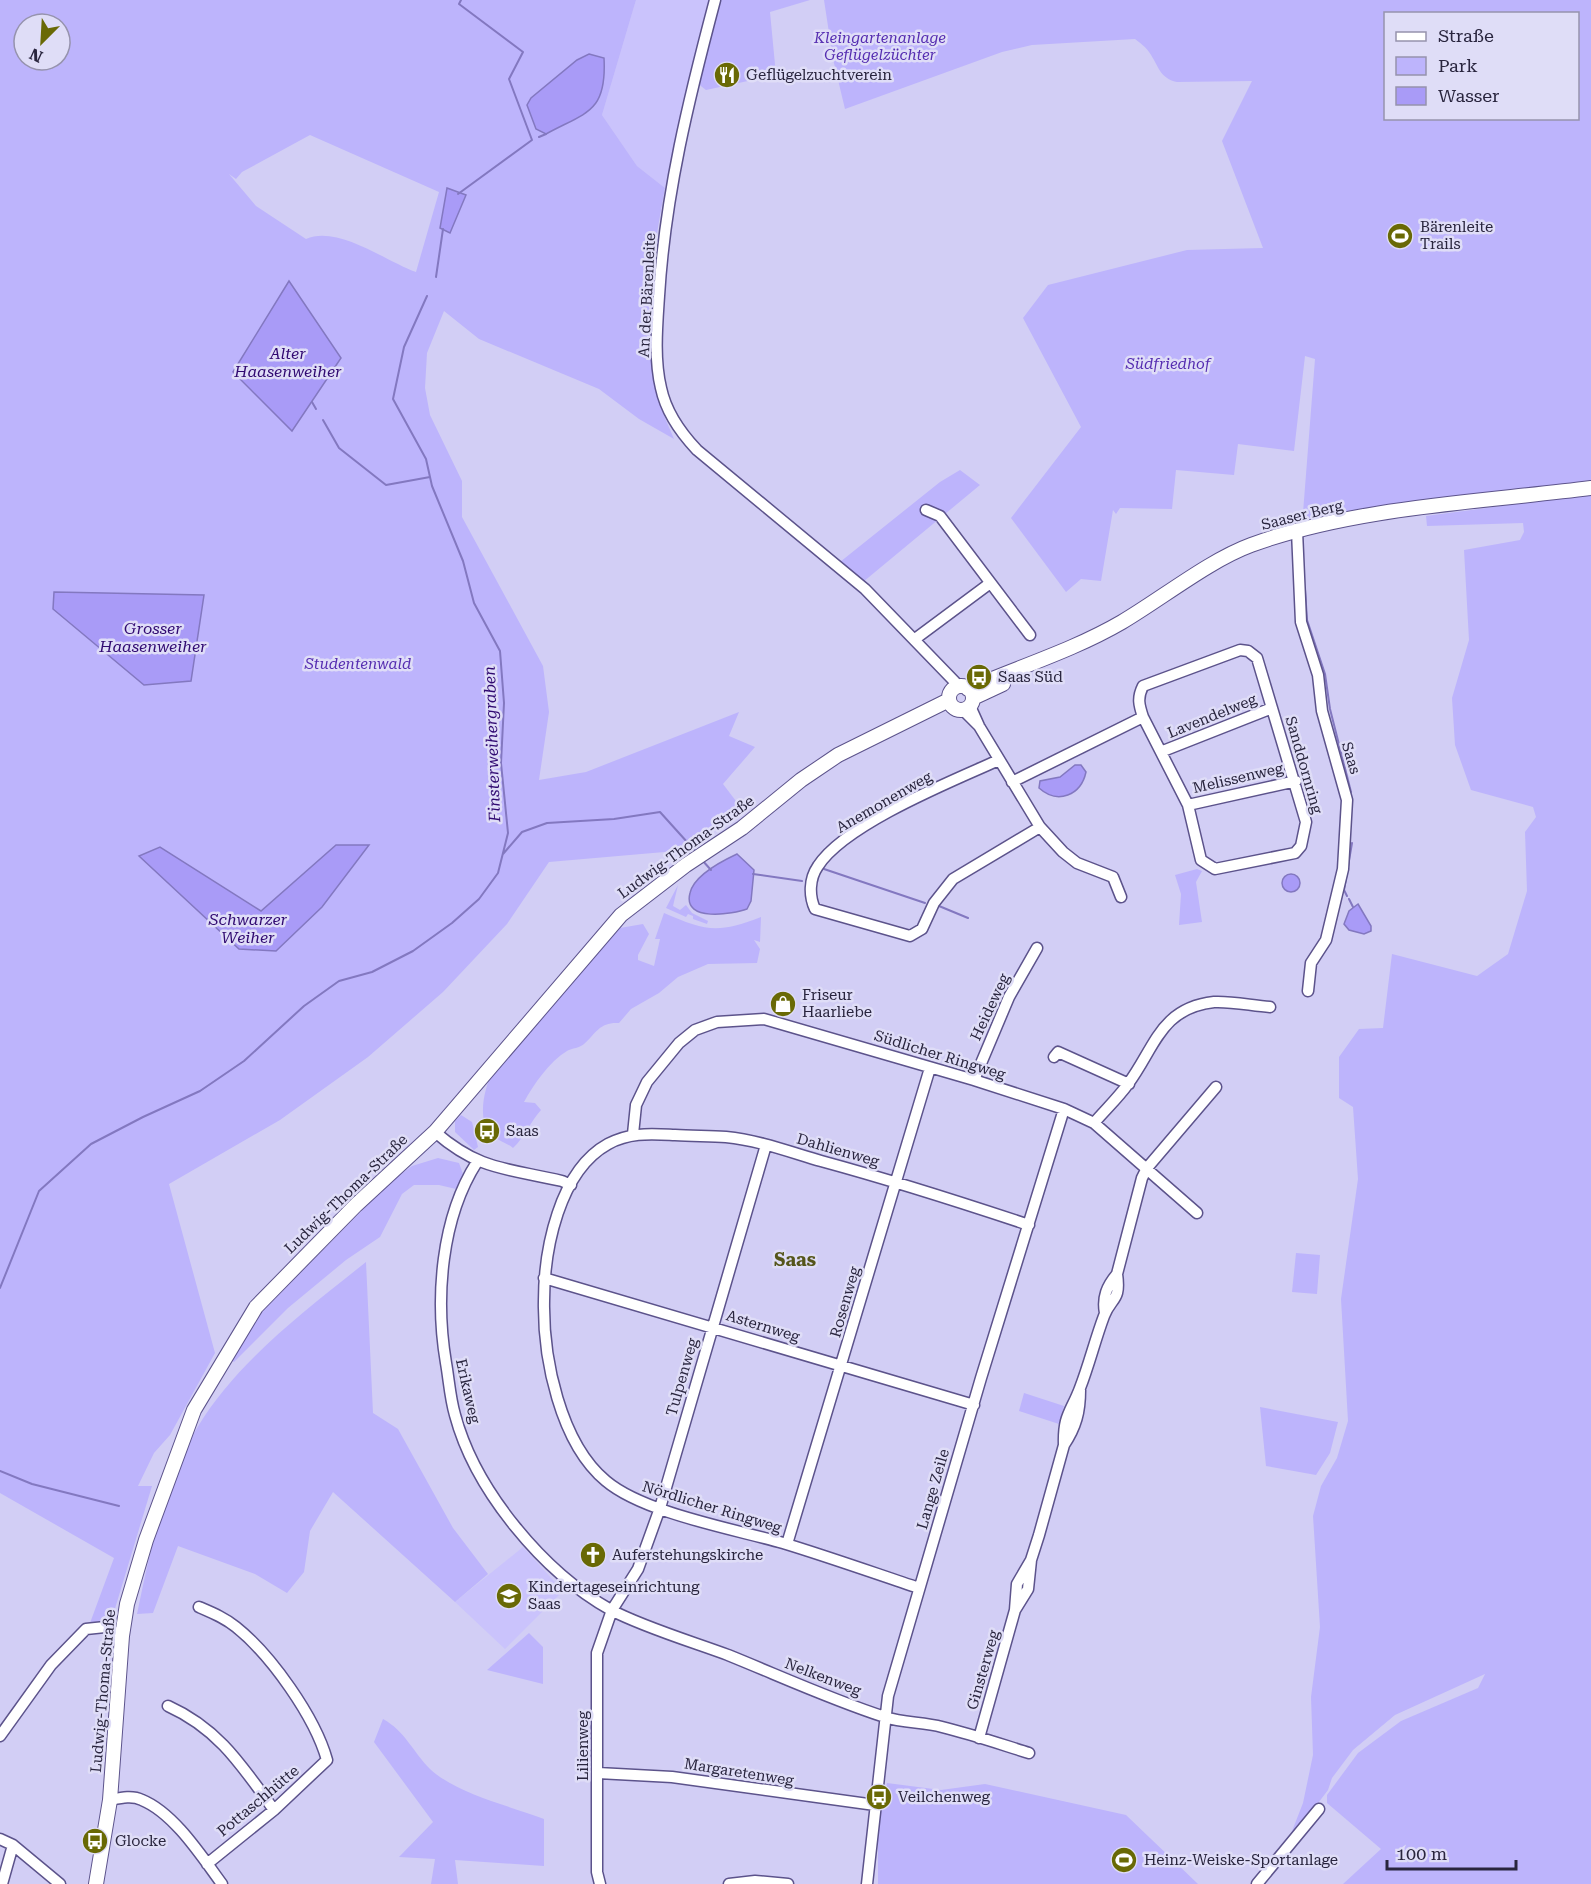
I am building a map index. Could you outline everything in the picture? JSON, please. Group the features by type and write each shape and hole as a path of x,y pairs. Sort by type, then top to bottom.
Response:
{"street":[{"name":"An der Bärenleite","path":"715,0 679,144 670,192 657,318 658,370 663,395 678,426 697,450 823,552 915,639 955,682 962,700"},
{"name":"Saaser Berg","path":"962,700 1031,661 1048,657 1120,623 1234,552 1297,531 1393,513 1591,488"},
{"path":"926,510 940,516 989,584 1030,635"},
{"name":"Saas","path":"1297,531 1301,621 1318,675 1322,711 1347,800 1343,869 1326,940 1311,963 1308,991"},
{"path":"915,639 989,584"},
{"name":"Sanddornring","path":"1239,650 1248,651 1257,658 1272,708 1296,781 1306,822 1301,846 1294,853 1210,868 1201,860 1188,805 1138,704 1143,686 1239,650"},
{"path":"962,700 1040,827 1063,852 1077,863 1113,877 1121,897"},
{"name":"Ludwig-Thoma-Straße","path":"96,1884 110,1800 122,1635 127,1604 146,1540 194,1410 256,1307 356,1205 435,1132 621,915 699,856 742,828 801,780 838,755 917,717 962,700"},
{"name":"Lavendelweg","path":"1162,751 1272,708"},
{"path":"1012,782 1143,717"},
{"name":"Anemonenweg","path":"999,760 915,798 848,837 819,864 814,872 810,898 815,909 910,936 922,929 934,903 953,879 1040,827"},
{"name":"Melissenweg","path":"1188,805 1296,781"},
{"name":"Heideweg","path":"974,1080 1009,997 1037,948"},
{"path":"1094,1123 1129,1083 1155,1028 1189,1009 1212,1003 1270,1007"},
{"name":"Südlicher Ringweg","path":"633,1134 636,1105 661,1062 695,1030 717,1022 764,1019 974,1080 1064,1110 1094,1123 1197,1213"},
{"path":"1054,1057 1058,1052 1129,1083"},
{"name":"Rosenweg","path":"787,1544 930,1068"},
{"path":"1147,1168 1216,1087"},
{"name":"Lange Zeile","path":"867,1884 888,1696 1064,1110"},
{"path":"435,1132 457,1151 477,1162 571,1185"},
{"name":"Dahlienweg","path":"633,1134 729,1137 765,1145 896,1181 1029,1225"},
{"name":"Nördlicher Ringweg","path":"633,1134 610,1143 591,1155 571,1185 547,1248 543,1319 550,1365 569,1427 585,1458 605,1480 632,1499 787,1544 920,1588"},
{"name":"Tulpenweg","path":"612,1610 638,1569 660,1508 765,1145"},
{"name":"Erikaweg","path":"477,1162 470,1173 451,1224 441,1300 443,1347 455,1415 469,1452 494,1498 526,1539 571,1582 612,1610"},
{"name":"Ginsterweg","path":"979,1738 1015,1610 1017,1584 1031,1560 1064,1445 1074,1431 1080,1409 1080,1390 1105,1313 1115,1301 1119,1286 1117,1274 1147,1168"},
{"name":"Asternweg","path":"544,1278 974,1405"},
{"name":"Pottaschhütte","path":"199,1607 220,1615 237,1627 265,1656 310,1722 327,1760 274,1810 207,1864"},
{"name":"Nelkenweg","path":"612,1610 886,1718 940,1726 1029,1753"},
{"name":"Lilienweg","path":"600,1884 597,1872 597,1653 612,1610"},
{"path":"0,1736 51,1665 86,1629 105,1627 122,1635"},
{"path":"168,1706 199,1723 225,1744 274,1810"},
{"name":"Margaretenweg","path":"598,1773 672,1777 875,1805"},
{"path":"110,1800 127,1797 142,1799 158,1810 181,1831 222,1884"},
{"path":"1257,1884 1319,1809"},
{"path":"0,1839 13,1845 60,1884"},
{"path":"2,1884 13,1845"},
{"path":"729,1884 755,1881 788,1884"}],"shaded area":[{"path":"636,0 712,0 665,188 637,166 602,115"},
{"name":"Kindertageseinrichtung Saas","path":"523,1547 563,1591 505,1649 455,1602"}],"green space":[{"name":"Studentenwald","path":"0,0 636,0 602,115 637,166 665,188 650,287 649,336 656,393 674,439 639,419 599,389 479,339 444,311 427,353 425,388 430,415 462,481 462,517 543,666 549,712 539,780 586,772 739,712 729,736 755,747 723,784 742,809 681,855 676,851 549,862 507,924 443,992 368,1057 280,1120 169,1184 215,1353 170,1435 154,1453 138,1486 152,1486 114,1612 115,1626 90,1623 114,1558 0,1493","holes":["310,135 439,192 416,272 347,240 319,236 306,239 256,206 229,174 236,179 242,172","466,195 450,232 441,228","336,845 239,949 140,856 159,847 261,911"]},
{"name":"Kleingartenanlage Geflügelzüchter","path":"717,0 810,0 770,12 776,75 706,90 697,83"},
{"name":"Südfriedhof","path":"824,0 1591,0 1591,480 1569,483 1552,495 1591,491 1591,1884 1343,1884 1381,1849 1327,1803 1327,1795 1358,1753 1401,1721 1478,1688 1485,1674 1395,1715 1353,1750 1332,1778 1328,1790 1287,1844 1303,1803 1313,1755 1311,1697 1320,1627 1313,1516 1321,1486 1337,1458 1348,1421 1341,1299 1358,1179 1353,1107 1339,1098 1339,1057 1359,1029 1383,1028 1392,954 1477,976 1508,954 1527,891 1525,832 1536,817 1533,807 1471,790 1455,745 1452,698 1469,640 1464,550 1520,540 1524,532 1523,523 1427,526 1426,516 1509,505 1495,492 1307,518 1303,513 1315,359 1305,356 1294,451 1238,444 1234,475 1176,470 1172,509 1120,508 1116,514 1113,510 1101,581 1081,579 1066,592 1011,518 1081,427 1023,318 1048,285 1187,250 1263,248 1222,141 1252,81 1177,82 1171,80 1160,71 1148,50 1135,39 1032,45 1002,52 845,109 833,59"},
{"path":"960,470 980,485 863,582 840,562 940,482"},
{"path":"1197,869 1202,871 1196,882 1202,922 1179,925 1181,894 1175,875"},
{"path":"678,885 673,906 680,910 686,905 692,913 708,921 707,924 693,919 693,916 688,914 686,917 666,908"},
{"path":"664,913 691,924 712,928 733,926 761,917 760,942 754,940 760,949 757,963 708,964 678,977 659,993 631,1009 619,1023 603,1026 582,1045 560,1056 537,1081 524,1102 535,1103 541,1110 513,1148 493,1136 488,1130 483,1115 484,1097 492,1073 620,928 643,924 649,934 638,955 638,960 654,966 660,939 655,939"},
{"path":"461,1115 472,1122 478,1147 474,1150 455,1132 455,1121"},
{"path":"438,1158 459,1163 463,1174 456,1189 439,1185 414,1185 402,1194 380,1237 346,1260 288,1308 234,1362 227,1356 263,1311 390,1182 412,1166"},
{"path":"1296,1253 1320,1255 1317,1294 1292,1292"},
{"path":"366,1262 373,1413 398,1429 453,1528 488,1574 455,1602 333,1492 310,1531 304,1572 287,1593 255,1574 178,1546 153,1613 137,1614 153,1542 167,1495 185,1449 197,1428 213,1404 252,1359 297,1318"},
{"path":"1024,1393 1064,1406 1059,1424 1019,1411"},
{"path":"1260,1407 1338,1422 1330,1453 1316,1475 1266,1466"},
{"path":"529,1633 543,1647 543,1684 487,1670"},
{"path":"383,1719 397,1729 430,1769 441,1778 484,1798 544,1819 544,1866 455,1860 458,1884 431,1884 435,1859 399,1857 433,1822 374,1742"},
{"path":"887,1783 941,1790 985,1784 1126,1815 1198,1884 878,1884 878,1824"}],"water":[{"path":"589,54 604,58 602,90 598,100 583,115 546,134 536,129 527,105 531,98 577,60"},
{"path":"447,188 466,195 450,233 440,228"},
{"name":"Alter Haasenweiher","path":"289,281 341,358 292,431 233,372"},
{"name":"Grosser Haasenweiher","path":"54,592 204,595 191,681 144,685 53,609"},
{"path":"1075,765 1081,765 1086,772 1074,792 1054,796 1039,788 1040,781 1060,777"},
{"name":"Schwarzer Weiher","path":"336,845 369,845 322,907 276,951 239,949 139,856 160,847 261,911"},
{"path":"737,854 754,870 751,901 747,909 711,914 701,913 694,909 690,903 690,893 697,880 709,869"},
{"path":"1287,874 1295,874 1300,879 1298,890 1287,892 1282,887 1282,879"},
{"path":"1358,904 1371,926 1371,931 1364,934 1349,930 1344,924 1349,911"}],"waterway":[{"path":"458,194 532,140 509,79 523,52 459,4 461,0"},
{"name":"Finsterweihergraben","path":"539,137 546,134"},
{"name":"Finsterweihergraben","path":"436,277 443,229"},
{"name":"Finsterweihergraben","path":"0,1288 39,1191 91,1144 200,1091 244,1061 304,1006 339,981 372,972 413,951 452,923 479,899 498,873 508,833 501,763 504,703 500,651 474,603 463,561 432,486 426,459 393,399 404,347 427,296"},
{"path":"312,402 316,409"},
{"path":"323,420 339,448 386,485 430,477"},
{"path":"1305,589 1307,620 1325,674 1330,709 1351,792"},
{"path":"503,854 522,832 547,823 614,819 660,812 697,853"},
{"path":"1347,896 1344,890 1352,843"},
{"path":"702,860 711,870"},
{"path":"824,869 925,903"},
{"path":"753,874 802,881"},
{"path":"1349,899 1353,907"},
{"path":"939,906 968,918"},
{"path":"0,1471 32,1484 119,1506"}],"place":[{"name":"Geflügelzuchtverein","path":"727,75"},
{"name":"Bärenleite Trails","path":"1400,236"},
{"name":"Saas Süd","path":"979,677"},
{"name":"Friseur Haarliebe","path":"783,1004"},
{"name":"Saas","path":"487,1131"},
{"name":"Auferstehungskirche","path":"593,1555"},
{"name":"Kindertageseinrichtung Saas","path":"509,1596"},
{"name":"Veilchenweg","path":"879,1797"},
{"name":"Glocke","path":"95,1841"},
{"name":"Heinz-Weiske-Sportanlage","path":"1124,1860"}],"district":[{"name":"Saas","path":"795,1259"}]}
